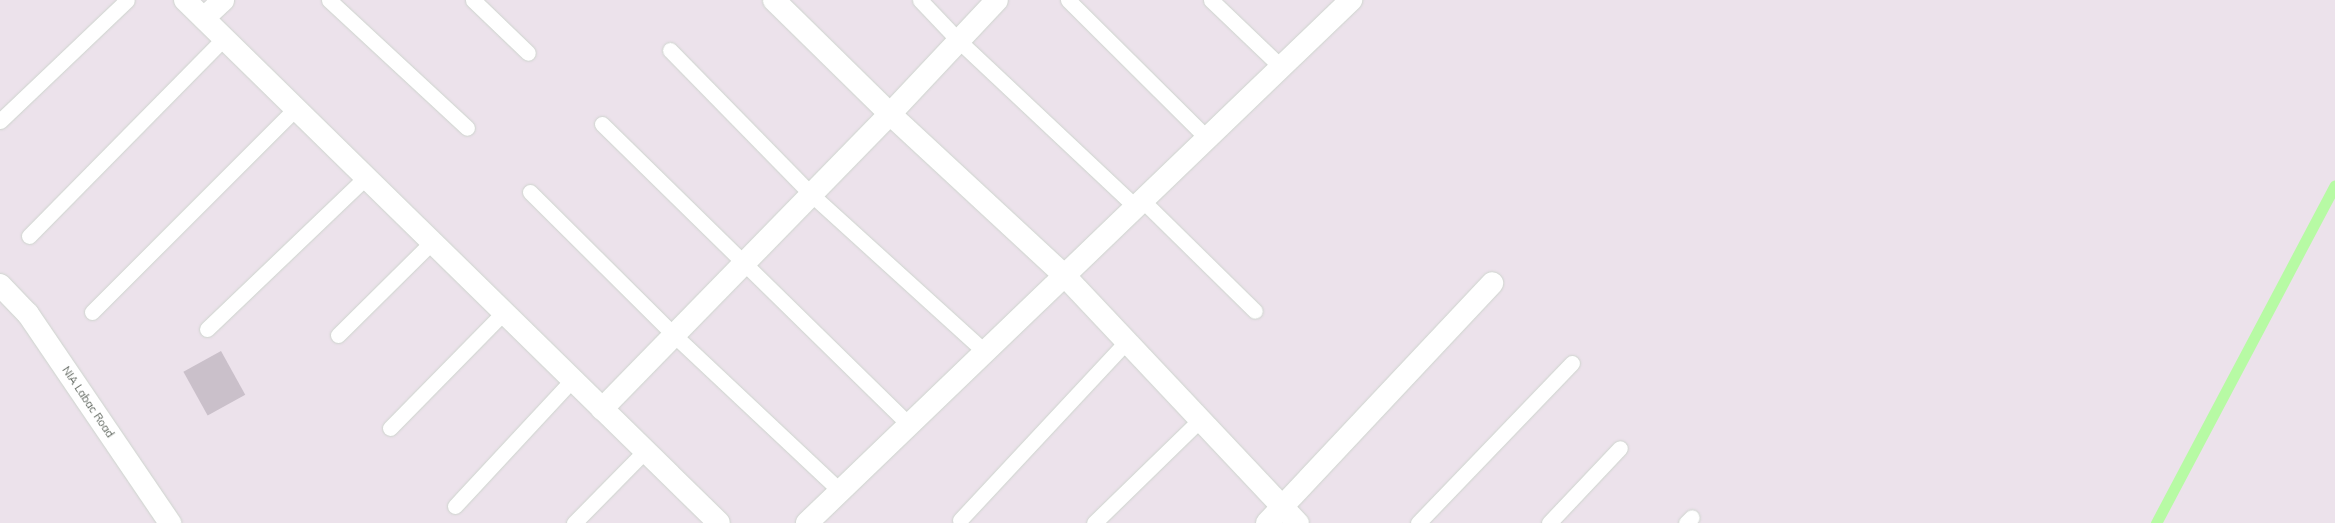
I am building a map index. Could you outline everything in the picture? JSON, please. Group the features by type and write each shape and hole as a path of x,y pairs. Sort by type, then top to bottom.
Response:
{"street":[{"path":"185,0 719,523"},
{"path":"204,18 223,0"},
{"path":"774,0 890,114 1064,275 1200,421 1274,516 1298,523"},
{"path":"602,409 890,114 997,0"},
{"path":"807,523 984,351 1351,0"},
{"path":"1274,516 1492,283"},
{"name":"NIA Labac Road","path":"0,285 28,314 170,523"}],"lane":[{"path":"0,121 127,0"},
{"path":"329,0 467,128"},
{"path":"473,0 528,53"},
{"path":"920,0 958,41 1138,203 1255,311"},
{"path":"1068,0 1207,138"},
{"path":"1211,0 1281,67"},
{"path":"29,236 224,38"},
{"path":"670,50 812,194 984,351"},
{"path":"92,312 296,108"},
{"path":"602,124 743,264 909,425"},
{"path":"207,329 366,177"},
{"path":"530,192 674,335 840,491"},
{"path":"338,335 432,242"},
{"path":"390,428 504,312"},
{"path":"960,520 1127,342"},
{"path":"1418,523 1572,363"},
{"path":"455,506 572,380"},
{"path":"1094,523 1200,421"},
{"path":"1549,523 1620,448"},
{"path":"574,523 645,451"}],"building":[{"path":"221,351 245,395 208,416 183,372"}],"waterway":[{"path":"2156,523 2335,185"}]}
